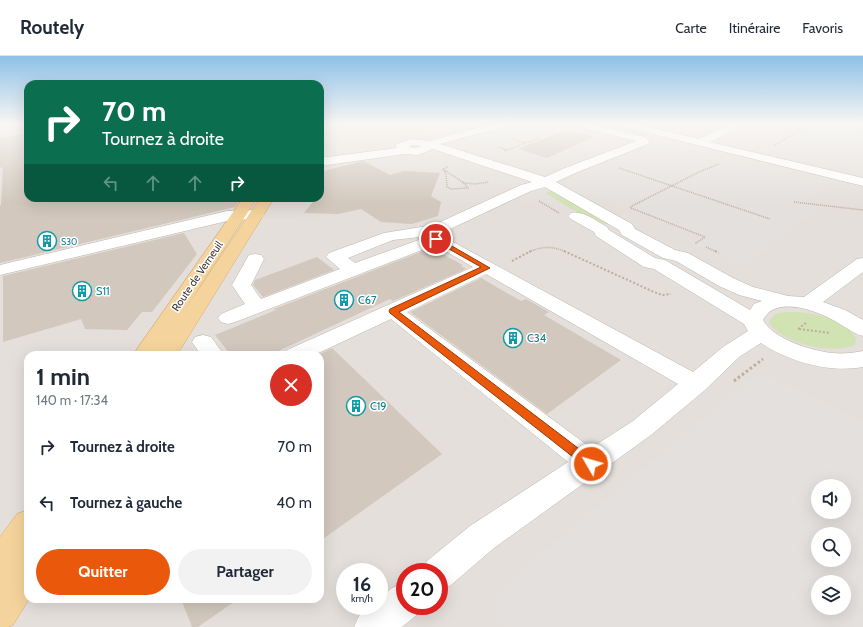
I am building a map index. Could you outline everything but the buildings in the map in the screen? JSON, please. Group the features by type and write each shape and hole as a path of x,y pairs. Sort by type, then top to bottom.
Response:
{"main road":[{"name":"Route de Verneuil","path":"147,351 254,207"},
{"name":"Route de Verneuil","path":"168,351 254,207"},
{"path":"0,566 24,531"},
{"path":"0,612 24,574"}],"lane":[{"path":"324,155 374,151"},
{"path":"324,161 387,151"},
{"path":"433,151 509,179 517,185 542,196"},
{"path":"435,151 546,182 626,227 628,232 669,254 682,257 726,282 746,291 786,301 809,312 836,314 863,328"},
{"path":"353,270 335,257 390,236 429,231 444,226 517,185 546,182 622,151"},
{"path":"735,151 863,182"},
{"path":"0,270 227,216 266,202"},
{"path":"568,211 601,230 609,231 659,259 659,264 780,344 818,358 831,361 862,361"},
{"path":"228,318 436,239 696,384"},
{"path":"255,259 241,285 257,307"},
{"path":"809,312 863,263"},
{"path":"304,351 487,268"},
{"path":"756,327 754,315 766,307 786,301"},
{"path":"393,311 591,464"},
{"path":"448,565 482,537 642,428 696,384 756,327"},
{"path":"373,627 396,608"}],"path":[{"path":"502,152 506,151"},
{"path":"630,207 730,159 742,159 757,151 765,151"},
{"path":"595,161 770,218"},
{"path":"443,169 448,167"},
{"path":"443,169 453,173 468,188 451,190 447,187 446,174 443,169"},
{"path":"462,181 474,184 489,182"},
{"path":"794,202 863,210"},
{"path":"623,205 705,237 696,243 719,252"},
{"path":"507,263 539,247 549,246 564,251 662,295 678,292"},
{"path":"793,333 799,329 809,312"},
{"path":"799,329 834,334"}],"shaded area":[{"path":"0,151 24,151 24,202 324,202 324,168 395,157 415,158 437,151 863,151 863,627 0,627"},
{"path":"324,151 436,151 415,158 395,157 324,168"},
{"path":"598,151 697,151 825,187 801,203 819,209 744,268 721,259 724,256 691,243 701,236 565,183 583,176 555,166"},
{"path":"770,151 863,151 863,172 833,167 768,152"},
{"path":"758,372 863,421 863,627 504,627 487,608 525,566"}],"green space":[{"path":"550,191 555,192 608,224 595,221 577,212 546,193"},
{"path":"786,312 805,313 825,317 843,325 856,338 855,345 834,349 822,348 809,346 786,337 769,323 776,314"}],"place":[{"name":"S30","path":"47,241"},
{"name":"S11","path":"82,291"},
{"name":"C67","path":"344,300"},
{"name":"C34","path":"513,338"},
{"name":"C19","path":"356,406"}],"route":[{"path":"436,239 487,268 393,311 591,464"}]}
